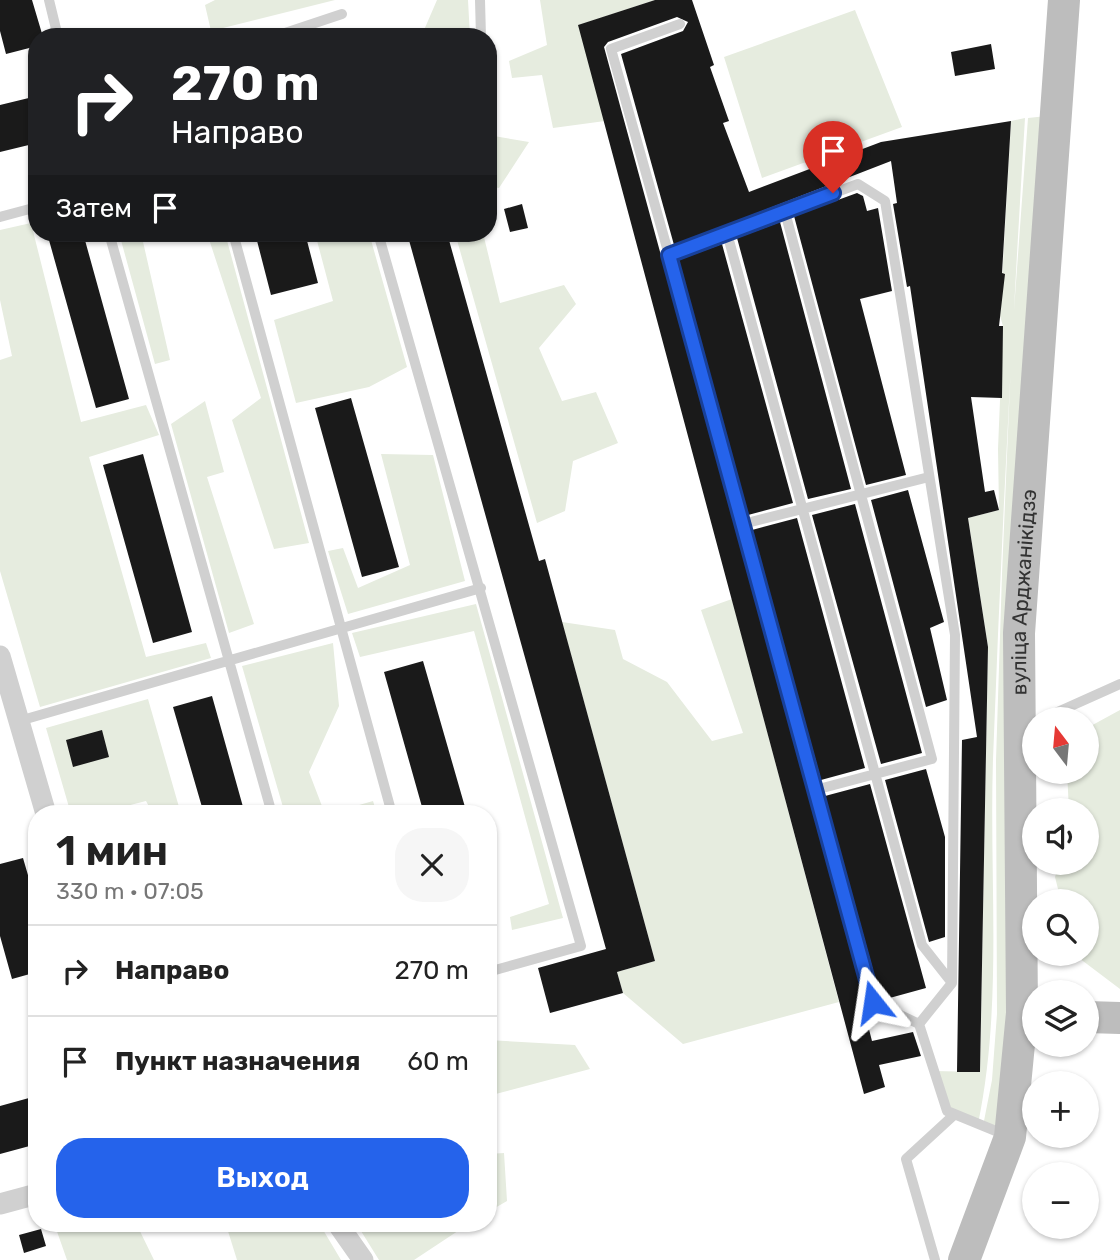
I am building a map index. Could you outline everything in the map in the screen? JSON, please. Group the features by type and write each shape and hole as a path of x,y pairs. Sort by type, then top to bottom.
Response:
{"main road":[{"name":"вуліца Арджанікідзэ","path":"1030,707 1019,633 1064,0"},
{"name":"вуліца Арджанікідзэ","path":"1028,980 1031,784"},
{"path":"1099,1017 1120,1018"},
{"name":"вуліца Арджанікідзэ","path":"964,1260 1010,1137 1022,1055"}],"street":[{"path":"0,656 43,805"},
{"path":"0,1204 28,1196"},
{"path":"343,1232 363,1260"}],"lane":[{"path":"49,0 56,28"},
{"path":"480,0 481,28"},
{"path":"300,28 342,14"},
{"path":"680,24 611,48 873,1002 919,1024 947,1111 1010,1137"},
{"path":"669,255 858,184 885,201 955,635 952,983 919,1024"},
{"path":"0,217 28,209"},
{"path":"785,212 932,759"},
{"path":"727,233 922,945 952,983"},
{"path":"112,242 269,805"},
{"path":"235,242 389,805"},
{"path":"381,242 581,946 497,969"},
{"path":"743,524 929,477"},
{"path":"19,721 481,588"},
{"path":"1069,707 1120,684"},
{"path":"815,790 932,759 954,759"},
{"path":"935,1260 906,1159 955,1114"}],"shaded area":[{"path":"215,0 335,0 223,28 210,28 205,5"},
{"path":"437,0 468,0 470,28 425,28"},
{"path":"540,0 655,0 579,25 605,121 553,128 542,75 512,78 509,61 547,45"},
{"path":"855,10 902,127 762,178 724,57"},
{"path":"1056,115 1029,707 1022,707 1022,784 1026,784 1025,798 1022,798 1022,870 1010,1137 983,1126 992,1080 997,1014 996,760 1002,574 1012,337 1028,118"},
{"path":"1025,118 993,759 993,988 986,1079 978,1124 947,1111 934,1071 980,1072 988,647 968,518 999,510 998,449 1003,326 1000,316 1011,121"},
{"path":"497,137 529,142 499,188"},
{"path":"28,224 28,242 36,242 81,422 146,405 159,435 89,457 146,657 206,643 211,658 40,707 0,571 0,360 12,356 0,300 0,230"},
{"path":"121,242 143,242 170,360 155,364"},
{"path":"210,242 227,242 309,543 274,549 232,420 261,398"},
{"path":"317,242 372,242 407,367 369,387 296,403 274,320 333,301"},
{"path":"458,242 485,242 500,303 564,285 576,304 539,348 562,401 596,392 618,443 573,461 565,511 537,523"},
{"path":"205,401 224,472 207,477 254,624 229,633 171,424"},
{"path":"381,454 433,455 465,581 348,614 328,551 343,548 358,588 410,565"},
{"path":"732,599 839,1002 683,1044 623,993 617,972 655,961 562,622 615,630 623,659 667,682 712,741 743,733 701,610"},
{"path":"476,604 563,918 512,930 510,917 549,904 474,631 360,657 352,633"},
{"path":"333,643 339,706 309,772 322,805 282,805 242,666"},
{"path":"148,699 178,805 148,805 146,801 130,805 68,805 46,728"},
{"path":"1120,710 1120,989 1090,966 1099,966 1099,889 1058,889 1055,877 1099,875 1099,798 1068,798 1068,784 1099,784 1099,721"},
{"path":"497,1041 575,1045 590,1069 497,1094"},
{"path":"497,1153 504,1153 507,1201 497,1207"},
{"path":"57,1232 140,1232 154,1260 67,1260"},
{"path":"228,1232 324,1232 341,1260 237,1260"},
{"path":"362,1232 456,1232 414,1260 379,1260"}],"building":[{"path":"0,0 32,0 40,28 28,28 28,48 6,54 0,31"},
{"path":"655,0 692,0 714,65 710,67 729,121 723,123 749,192 881,142 1011,121 1002,273 1005,274 999,326 1003,326 1002,398 971,397 985,492 994,490 999,510 968,518 988,647 980,1072 957,1072 962,740 977,737 910,286 907,287 893,204 897,203 891,161 674,245 621,54 683,31 688,22 677,17 608,42 604,47 866,1005 863,1006 872,1041 913,1032 921,1056 879,1065 885,1087 864,1094 578,25"},
{"path":"991,44 995,69 955,76 951,52"},
{"path":"28,98 28,145 0,152 0,105"},
{"path":"857,193 863,196 867,211 878,208 892,291 860,299 906,475 866,485 794,216"},
{"path":"522,204 528,228 510,232 504,209"},
{"path":"780,222 851,489 808,499 737,238"},
{"path":"50,242 85,242 129,399 96,408"},
{"path":"257,242 307,242 318,283 271,295"},
{"path":"410,242 450,242 539,561 545,559 655,961 617,972 623,993 550,1013 538,968 606,949"},
{"path":"722,244 793,503 748,515 678,260"},
{"path":"351,398 399,567 362,577 315,408"},
{"path":"143,454 192,632 153,643 103,465"},
{"path":"908,490 944,622 930,628 947,700 926,707 871,500"},
{"path":"855,504 922,753 881,764 812,515"},
{"path":"797,518 865,768 821,780 752,530"},
{"path":"423,661 464,805 421,805 384,672"},
{"path":"212,696 242,805 201,805 173,707"},
{"path":"102,730 109,757 73,767 66,740"},
{"path":"926,769 945,837 945,937 929,942 885,780"},
{"path":"870,784 926,988 886,999 880,996 825,796"},
{"path":"23,858 28,875 28,975 12,979 0,936 0,864"},
{"path":"28,1098 28,1146 0,1154 0,1106"},
{"path":"42,1232 46,1246 24,1253 19,1235"}],"route":[{"path":"833,193 669,255 873,1002"}]}
